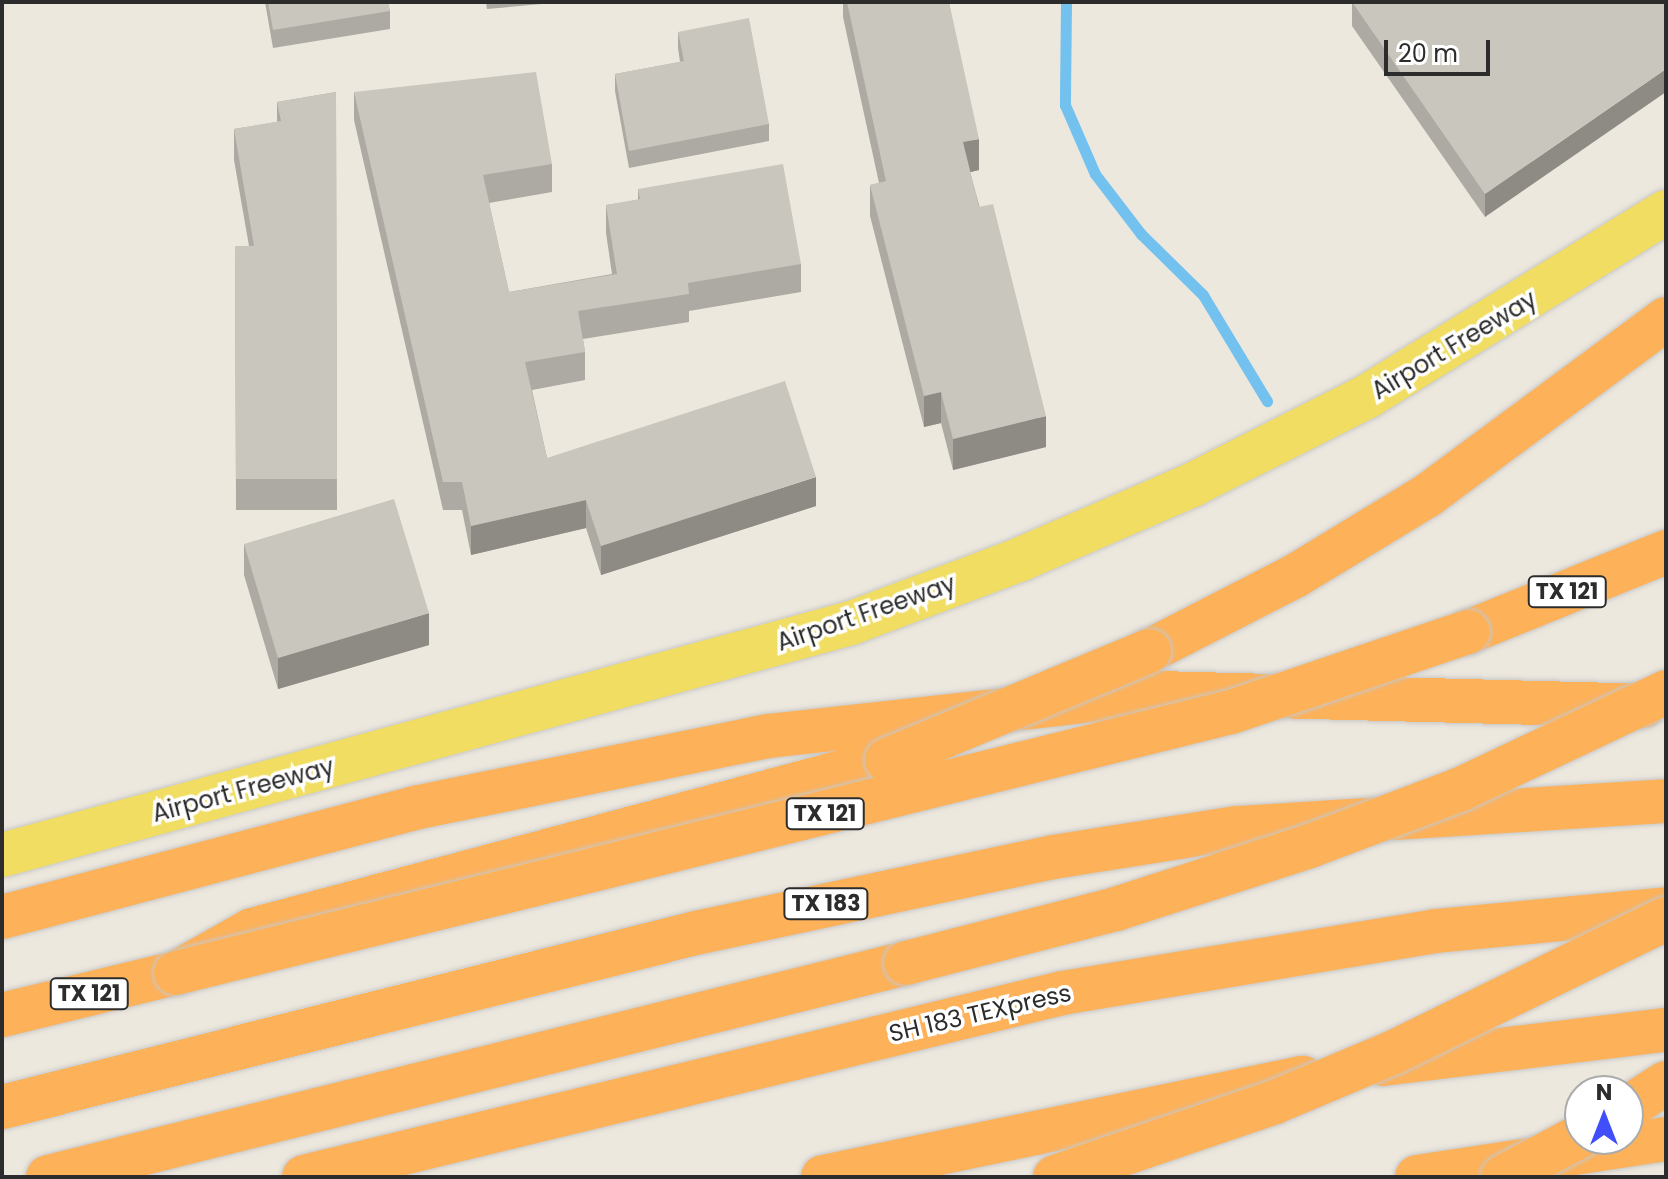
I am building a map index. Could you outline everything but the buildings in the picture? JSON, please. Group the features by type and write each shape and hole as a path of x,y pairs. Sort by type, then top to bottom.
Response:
{"highway":[{"path":"176,973 252,930 887,760 1149,651 1295,576 1428,495 1666,319"},
{"name":"TX 121","path":"2,1015 1231,712 1468,632 1666,552"},
{"path":"48,1177 1116,909 1310,846 1461,789 1666,692"},
{"path":"2,917 419,807 769,736 1158,693 1410,705 1666,706"},
{"name":"TX 183","path":"2,1107 696,933 1053,857 1237,828 1666,801"},
{"name":"SH 183 TEXpress","path":"304,1177 1077,990 1435,931 1666,909"},
{"path":"1055,1177 1355,1068 1666,919"},
{"path":"823,1177 1445,1052 1666,1030"},
{"path":"1644,1097 1666,1083"},
{"path":"1417,1177 1666,1139"},
{"path":"1503,1177 1564,1145"}],"main road":[{"name":"Airport Freeway","path":"2,855 807,636 1021,559 1194,484 1368,396 1666,212"}],"waterway":[{"path":"1066,2 1065,105 1095,174 1141,234 1203,295 1267,401"}]}
